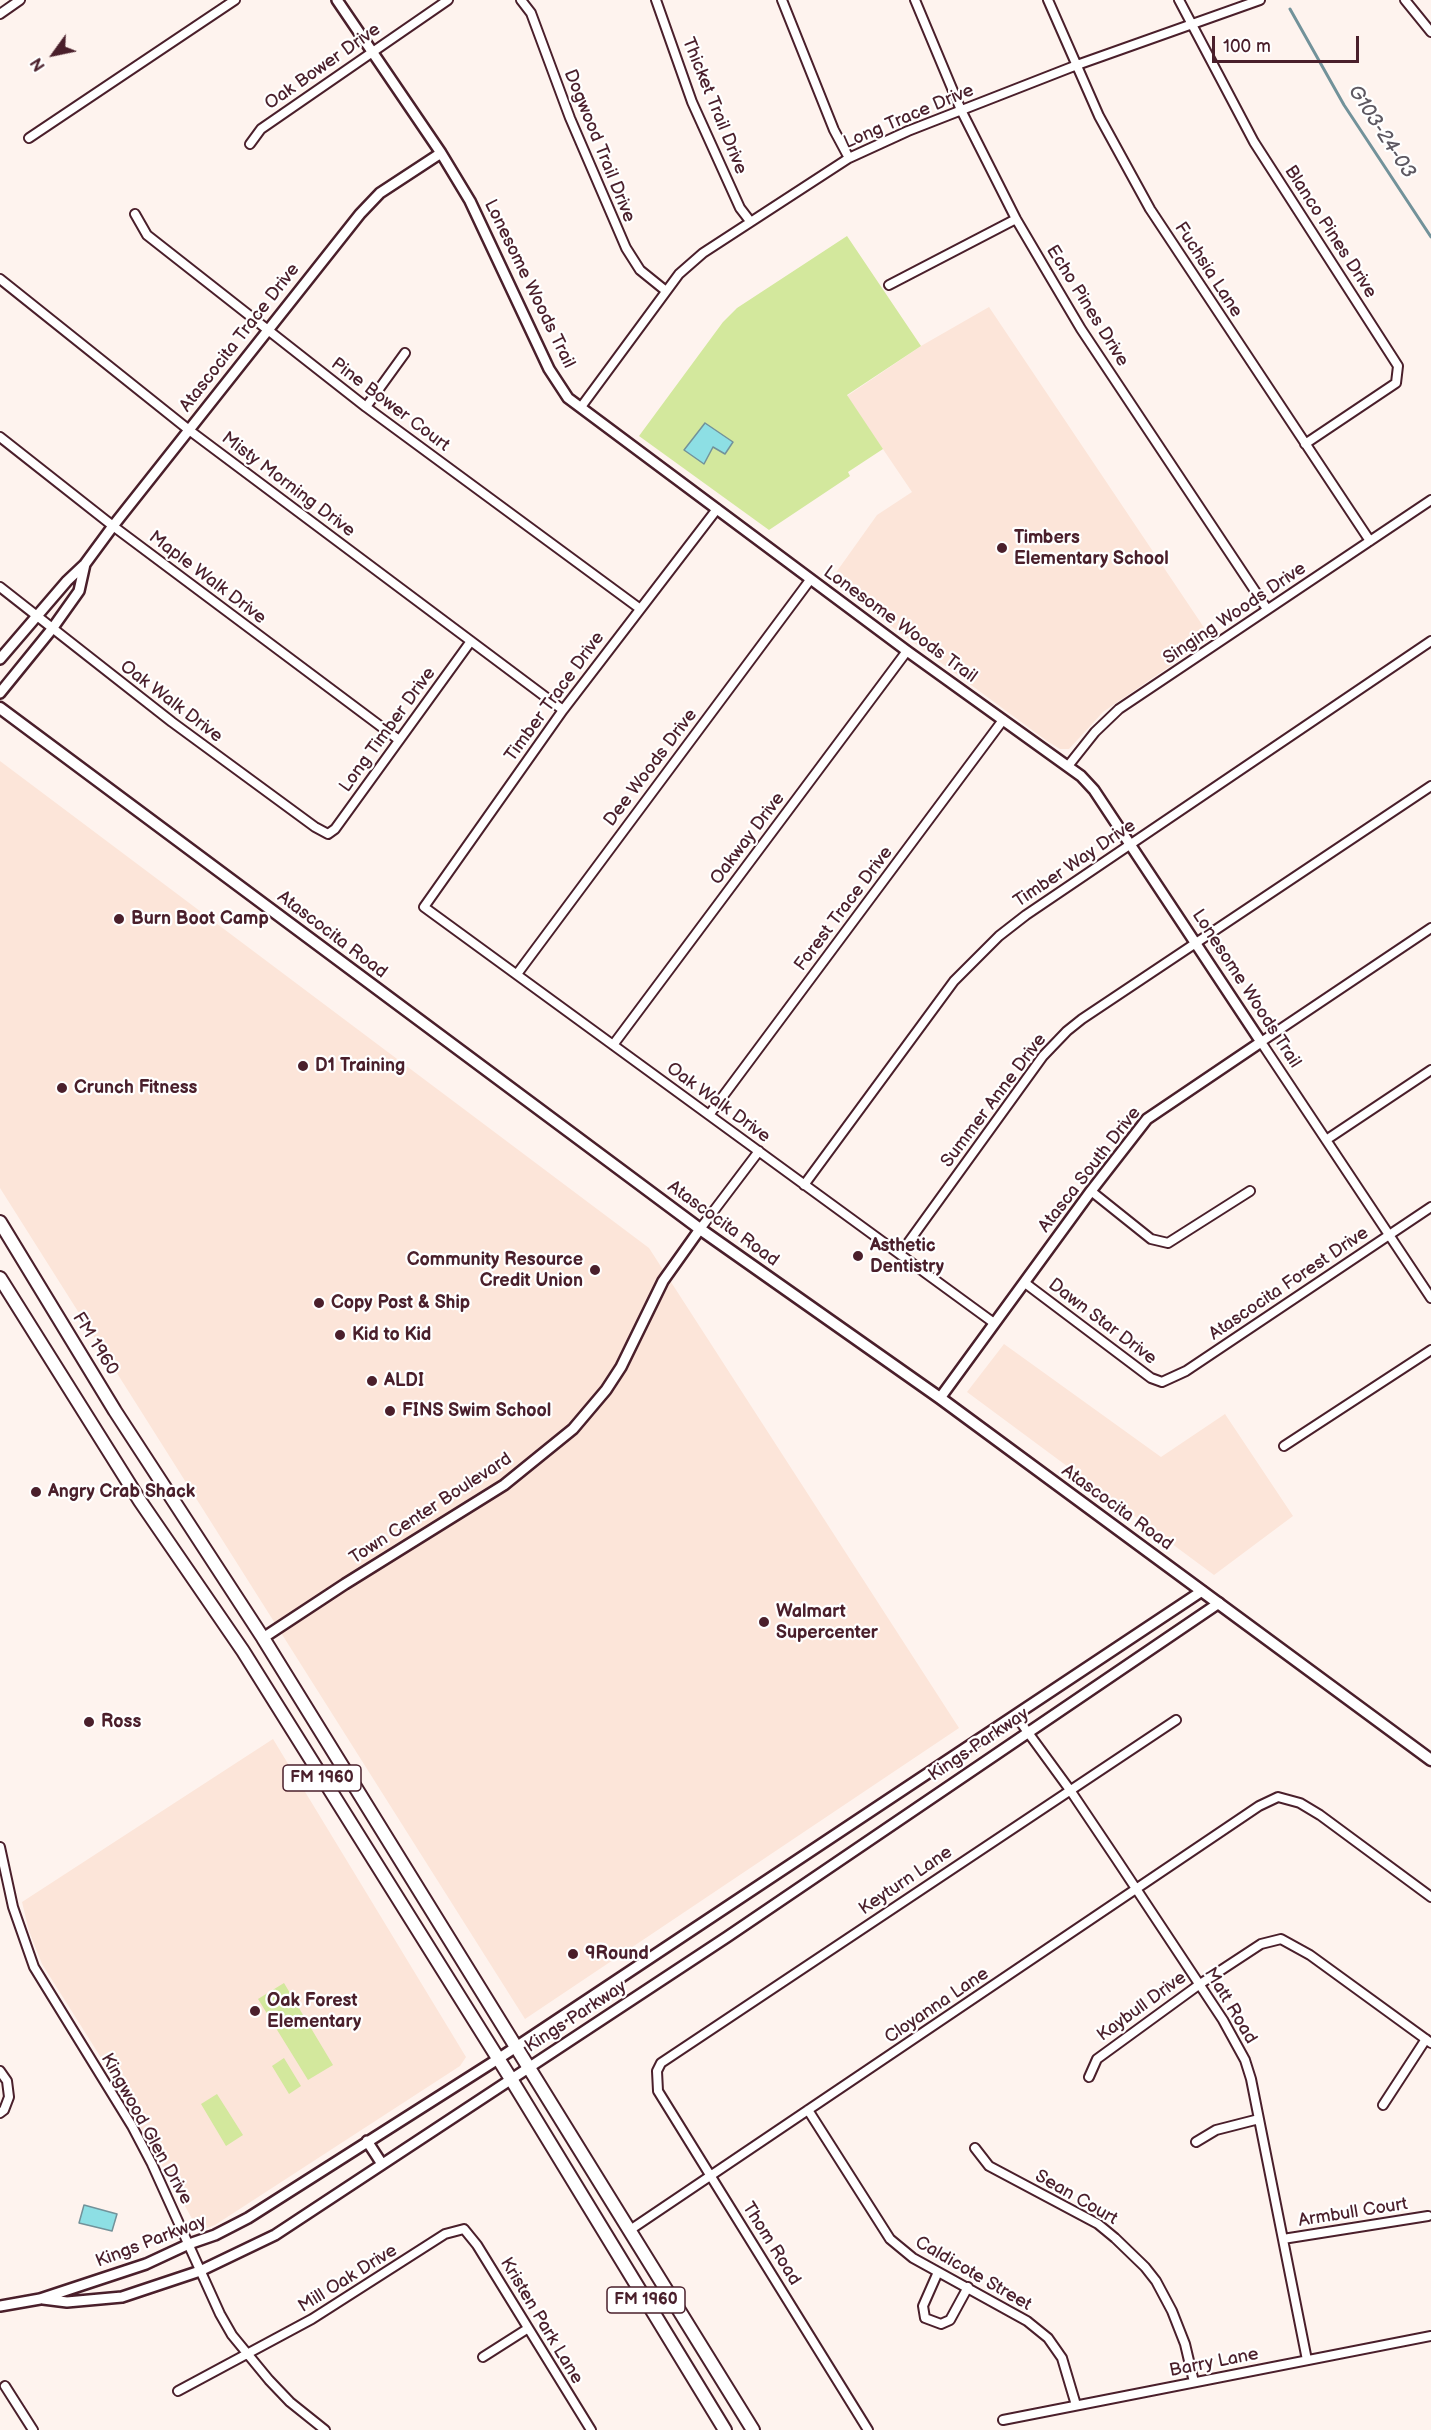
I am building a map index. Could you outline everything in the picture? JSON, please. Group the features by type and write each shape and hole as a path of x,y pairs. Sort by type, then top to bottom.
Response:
{"main road":[{"name":"Atascocita Road","path":"0,708 700,1229 940,1398 1431,1760"},
{"name":"FM 1960","path":"0,1222 115,1411 263,1638 753,2430"},
{"name":"FM 1960","path":"0,1278 140,1501 243,1651 511,2079 725,2430"}],"street":[{"path":"0,14 20,0"},
{"path":"29,138 235,0"},
{"name":"Lonesome Woods Trail","path":"337,0 441,153 470,201 549,369 568,398 810,580 1068,766 1094,790 1431,1298"},
{"name":"Oak Bower Drive","path":"250,144 261,129 448,0"},
{"name":"Dogwood Trail Drive","path":"521,0 531,14 570,118 626,248 640,270 666,291"},
{"name":"Thicket Trail Drive","path":"656,0 692,102 740,208 750,222"},
{"path":"782,0 826,110 849,158"},
{"name":"Echo Pines Drive","path":"915,0 961,110 1016,219 1081,329 1267,609"},
{"name":"Fuchsia Lane","path":"1048,0 1099,116 1150,209 1370,541"},
{"name":"Blanco Pines Drive","path":"1179,0 1254,142 1398,366 1396,383 1305,444"},
{"name":"Long Trace Drive","path":"582,407 679,274 703,253 849,158 874,144 1077,65 1260,0"},
{"path":"1405,0 1431,32"},
{"name":"Atascocita Trace Drive","path":"0,659 67,581 86,564 113,526 270,331 329,252 380,193 441,153"},
{"name":"Pine Bower Court","path":"135,214 147,235 366,407 639,608"},
{"path":"889,285 1016,219"},
{"name":"Misty Morning Drive","path":"0,279 189,430 563,710"},
{"path":"366,407 405,353"},
{"name":"Maple Walk Drive","path":"0,437 113,526 399,740"},
{"name":"Singing Woods Drive","path":"1068,766 1110,717 1431,500"},
{"name":"Timber Trace Drive","path":"424,907 563,710 717,509"},
{"name":"Atascocita Trace Drive","path":"0,693 52,629 78,591 86,564"},
{"name":"Dee Woods Drive","path":"517,974 810,580"},
{"name":"Oak Walk Drive","path":"0,587 181,729 315,827 328,834"},
{"name":"Long Timber Drive","path":"328,834 339,825 471,641"},
{"name":"Timber Way Drive","path":"804,1185 940,999 969,964 999,936 1026,915 1431,641"},
{"name":"Oakway Drive","path":"613,1045 907,651"},
{"name":"Forest Trace Drive","path":"709,1115 1003,720"},
{"name":"Summer Anne Drive","path":"900,1254 1056,1041 1082,1019 1431,786"},
{"name":"Oak Walk Drive","path":"424,907 994,1323"},
{"name":"Atasca South Drive","path":"940,1398 1091,1191 1147,1119 1431,928"},
{"path":"1326,1140 1431,1070"},
{"name":"Town Center Boulevard","path":"263,1638 504,1485 573,1428 606,1390 621,1367 663,1281 759,1151"},
{"path":"1091,1191 1151,1239 1168,1243 1250,1191"},
{"name":"Atascocita Forest Drive","path":"1162,1382 1186,1371 1431,1207"},
{"name":"Dawn Star Drive","path":"1025,1282 1151,1378 1162,1382"},
{"path":"1284,1446 1431,1350"},
{"name":"Kings Parkway","path":"0,2306 40,2299 146,2264 215,2235 248,2218 498,2059 1202,1591"},
{"name":"Kings Parkway","path":"40,2299 67,2302 122,2297 200,2271 274,2235 727,1937 1219,1603"},
{"name":"Matt Road","path":"1016,1716 1070,1790 1200,1984 1245,2060 1260,2119 1306,2360"},
{"name":"Keyturn Lane","path":"657,2071 661,2063 1176,1720"},
{"name":"Cloyanna Lane","path":"630,2230 1259,1806 1278,1797 1300,1803 1320,1815 1431,1897"},
{"name":"Kingwood Glen Drive","path":"0,1847 13,1907 34,1967 132,2126 220,2314 246,2354 291,2402 326,2430"},
{"name":"Kaybull Drive","path":"1089,2077 1097,2059 1200,1984 1268,1941 1281,1939 1294,1945 1429,2041"},
{"path":"1383,2105 1429,2041"},
{"path":"0,2071 7,2081 9,2097 4,2110 0,2113"},
{"name":"Thom Road","path":"657,2071 658,2091 868,2430"},
{"name":"Caldicote Street","path":"808,2110 890,2240 938,2272 1027,2321 1048,2338 1062,2358 1076,2405"},
{"path":"1196,2142 1216,2130 1260,2119"},
{"path":"367,2141 382,2164"},
{"name":"Sean Court","path":"975,2148 989,2166 1098,2224 1130,2252 1156,2281 1172,2311 1185,2344 1194,2382"},
{"name":"Armbull Court","path":"1283,2239 1428,2216"},
{"name":"Kristen Park Lane","path":"464,2229 477,2245 591,2430"},
{"name":"Mill Oak Drive","path":"178,2391 312,2319 446,2234 464,2229"},
{"path":"938,2272 923,2306 925,2318 941,2324 950,2320 968,2287"},
{"path":"483,2357 527,2329"},
{"name":"Barry Lane","path":"1003,2420 1431,2336"},
{"path":"5,2386 33,2430"}],"shaded area":[{"name":"Timbers Elementary School","path":"989,307 1211,638 1103,712 1069,749 1060,749 1047,741 830,581 877,515 912,492 847,396 921,346"},
{"path":"0,761 649,1248 959,1728 525,2019 0,1188"},
{"path":"1004,1344 1161,1457 1225,1414 1293,1516 1214,1575 967,1392"},
{"name":"Oak Forest Elementary","path":"273,1739 466,2057 460,2066 215,2225 199,2231 105,2064 42,1964 29,1931 22,1902"}],"green space":[{"path":"847,236 921,346 847,395 883,449 848,472 850,476 769,530 639,436 723,322 737,308"},
{"path":"284,1983 333,2065 308,2080 258,1999"},
{"path":"284,2058 301,2086 289,2094 272,2066"},
{"path":"217,2094 243,2135 226,2146 201,2104"}],"water":[{"path":"705,423 733,442 725,454 713,447 704,464 684,450"},
{"path":"84,2205 117,2214 112,2231 79,2223"}],"waterway":[{"name":"G103-24-03","path":"1290,9 1344,105 1431,237"}],"place":[{"name":"Timbers Elementary School","path":"1002,548"},
{"name":"Burn Boot Camp","path":"119,919"},
{"name":"D1 Training","path":"303,1066"},
{"name":"Crunch Fitness","path":"62,1088"},
{"name":"Asthetic Dentistry","path":"858,1256"},
{"name":"Community Resource Credit Union","path":"595,1270"},
{"name":"Copy Post & Ship","path":"319,1303"},
{"name":"Kid to Kid","path":"340,1335"},
{"name":"ALDI","path":"372,1381"},
{"name":"FINS Swim School","path":"390,1411"},
{"name":"Angry Crab Shack","path":"36,1492"},
{"name":"Walmart Supercenter","path":"764,1622"},
{"name":"Ross","path":"89,1722"},
{"name":"9Round","path":"573,1954"},
{"name":"Oak Forest Elementary","path":"255,2011"}]}
